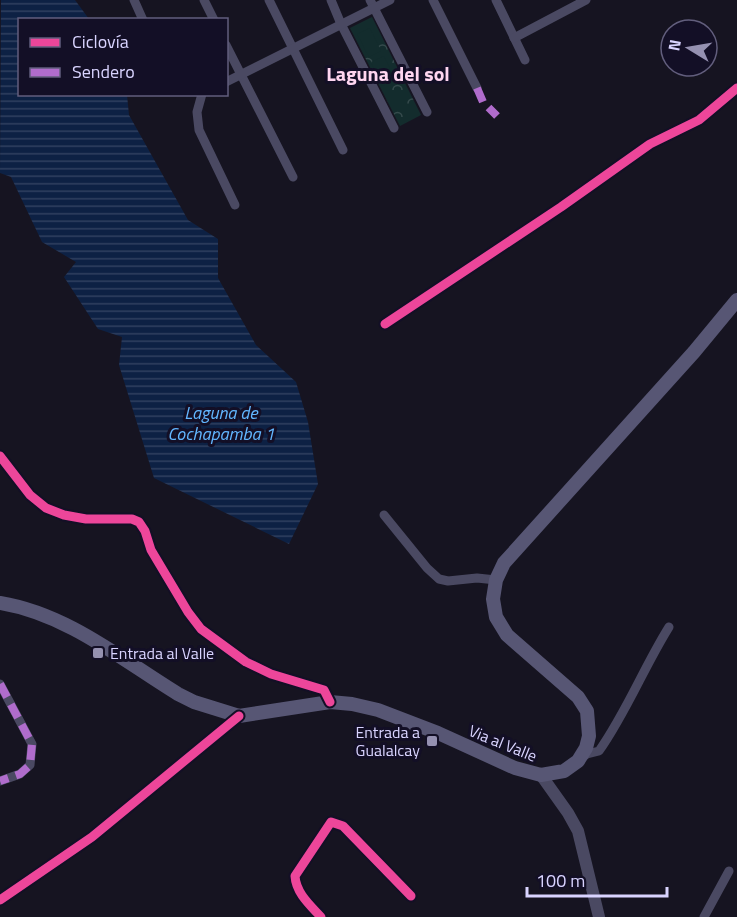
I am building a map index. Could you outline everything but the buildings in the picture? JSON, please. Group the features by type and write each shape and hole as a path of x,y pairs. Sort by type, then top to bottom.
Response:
{"main road":[{"path":"579,759 586,748 589,736 587,711 578,697 507,635 496,617 493,599 496,580 510,556 694,352 737,300"},
{"name":"Via al Valle","path":"0,603 25,607 60,621 178,694 194,702 239,716 330,702 352,704 378,710 515,768 541,776 564,771 579,759"}],"street":[{"path":"134,0 142,18"},
{"path":"204,0 213,18"},
{"path":"269,0 343,150"},
{"path":"331,0 394,128"},
{"path":"228,81 341,24 372,4 390,0"},
{"path":"433,0 477,88"},
{"path":"496,0 525,60"},
{"path":"514,38 586,0"},
{"path":"372,4 427,111"},
{"path":"228,49 293,177"},
{"path":"385,324 561,207 650,144 699,120 737,88"},
{"path":"201,96 196,112 199,130 235,204"},
{"path":"0,456 30,495 46,508 64,515 86,519 132,519 139,522 145,531 151,550 188,612 201,629 246,662 270,674 324,690 330,702"},
{"path":"384,515 427,568 439,579 448,581 477,578 496,580"},
{"path":"579,759 587,754 599,752 609,738 649,658 669,627"},
{"path":"0,684 32,744 30,765 20,774 0,781"},
{"path":"0,900 92,837 239,716"},
{"path":"541,776 578,831 599,917"},
{"path":"321,917 295,885 295,876 331,822 343,826 411,896"},
{"path":"704,917 729,871"}],"green space":[{"path":"372,17 421,115 400,126 350,28"},
{"path":"370,28 381,51 369,57 357,34"},
{"path":"384,56 395,80 382,86 371,62"}],"water":[{"name":"Laguna de Cochapamba 1","path":"1,0 75,0 88,18 18,18 18,96 127,96 129,115 188,220 218,239 218,278 256,345 296,382 308,422 318,484 289,544 154,478 119,365 122,337 98,329 64,277 76,262 42,242 11,177 0,173"}],"marked path":[{"path":"477,88 483,102 497,116"},
{"path":"0,684 32,744 30,765 20,774 0,781"}],"cycle path":[{"path":"385,324 561,207 650,144 699,120 737,88"},
{"path":"0,456 30,495 46,508 64,515 86,519 132,519 139,522 145,531 151,550 188,612 201,629 246,662 271,674 324,690 330,702"},
{"path":"0,900 92,837 239,716"},
{"path":"321,917 301,893 295,876 331,822 343,826 411,896"}],"place":[{"name":"Entrada al Valle","path":"98,653"},
{"name":"Entrada a Gualalcay","path":"432,741"}],"district":[{"name":"Laguna del sol","path":"388,73"}]}
